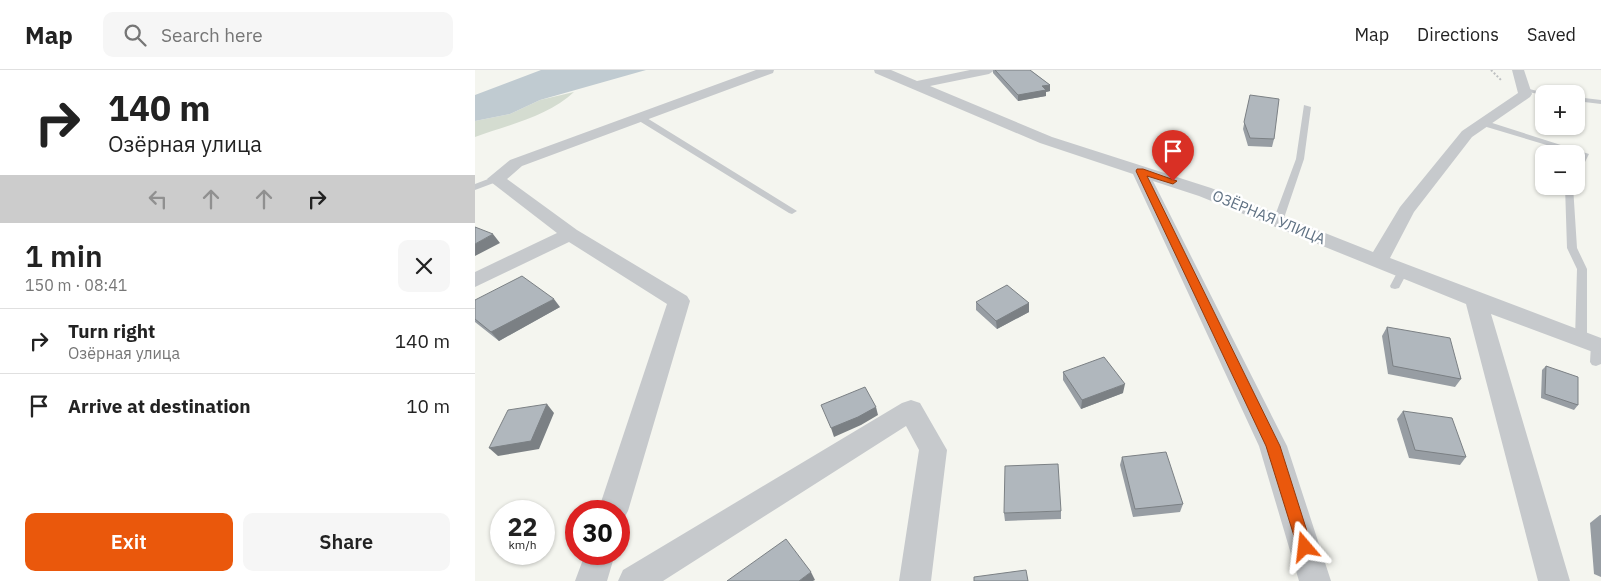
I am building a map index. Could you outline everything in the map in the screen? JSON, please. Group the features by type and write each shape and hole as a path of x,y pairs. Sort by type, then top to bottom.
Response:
{"street":[{"path":"616,500 679,301 571,234 496,179 516,163 769,70"},
{"name":"ОЗЁРНАЯ УЛИЦА","path":"880,70 1046,140 1205,192 1378,261 1399,278 1476,300 1593,349"},
{"path":"915,85 989,70"},
{"path":"1378,261 1406,211 1467,134 1525,94 1518,70"},
{"path":"1140,171 1273,446 1315,581"},
{"path":"475,280 571,234"},
{"path":"1476,300 1554,581"},
{"path":"634,581 911,410 933,450 915,581"},
{"path":"591,581 596,565"}],"lane":[{"path":"1525,90 1535,92"},
{"path":"1585,99 1601,102"},
{"path":"1278,221 1300,160 1307,108"},
{"path":"639,117 792,211"},
{"path":"1483,123 1555,145"},
{"path":"475,187 496,179"},
{"path":"1569,195 1571,248 1582,269 1593,349"}],"shaded area":[{"path":"541,70 646,70 540,100 510,114 475,121 475,95"},
{"path":"574,92 540,114 475,137 475,121 510,114 540,100"}],"building":[{"path":"995,70 1030,70 1050,85 1042,86 1046,90 1018,95"},
{"path":"1250,95 1279,99 1274,139 1250,138 1244,122"},
{"path":"475,227 493,234 475,244"},
{"path":"522,276 554,299 491,332 475,319 475,300"},
{"path":"1007,285 1029,303 996,321 976,302"},
{"path":"1387,327 1450,338 1461,379 1393,366"},
{"path":"1104,357 1125,384 1082,400 1063,372"},
{"path":"1546,366 1578,377 1578,405 1545,394"},
{"path":"865,387 876,407 831,428 821,405"},
{"path":"547,404 531,441 489,448 508,410"},
{"path":"1403,411 1452,418 1466,457 1415,450"},
{"path":"1166,452 1183,504 1135,509 1122,457"},
{"path":"1058,464 1061,511 1004,513 1005,466"},
{"path":"786,539 811,572 799,581 727,581"},
{"path":"1026,570 1028,581 974,581 974,577"}],"route":[{"path":"1173,181 1140,171 1273,446 1305,547"}]}
